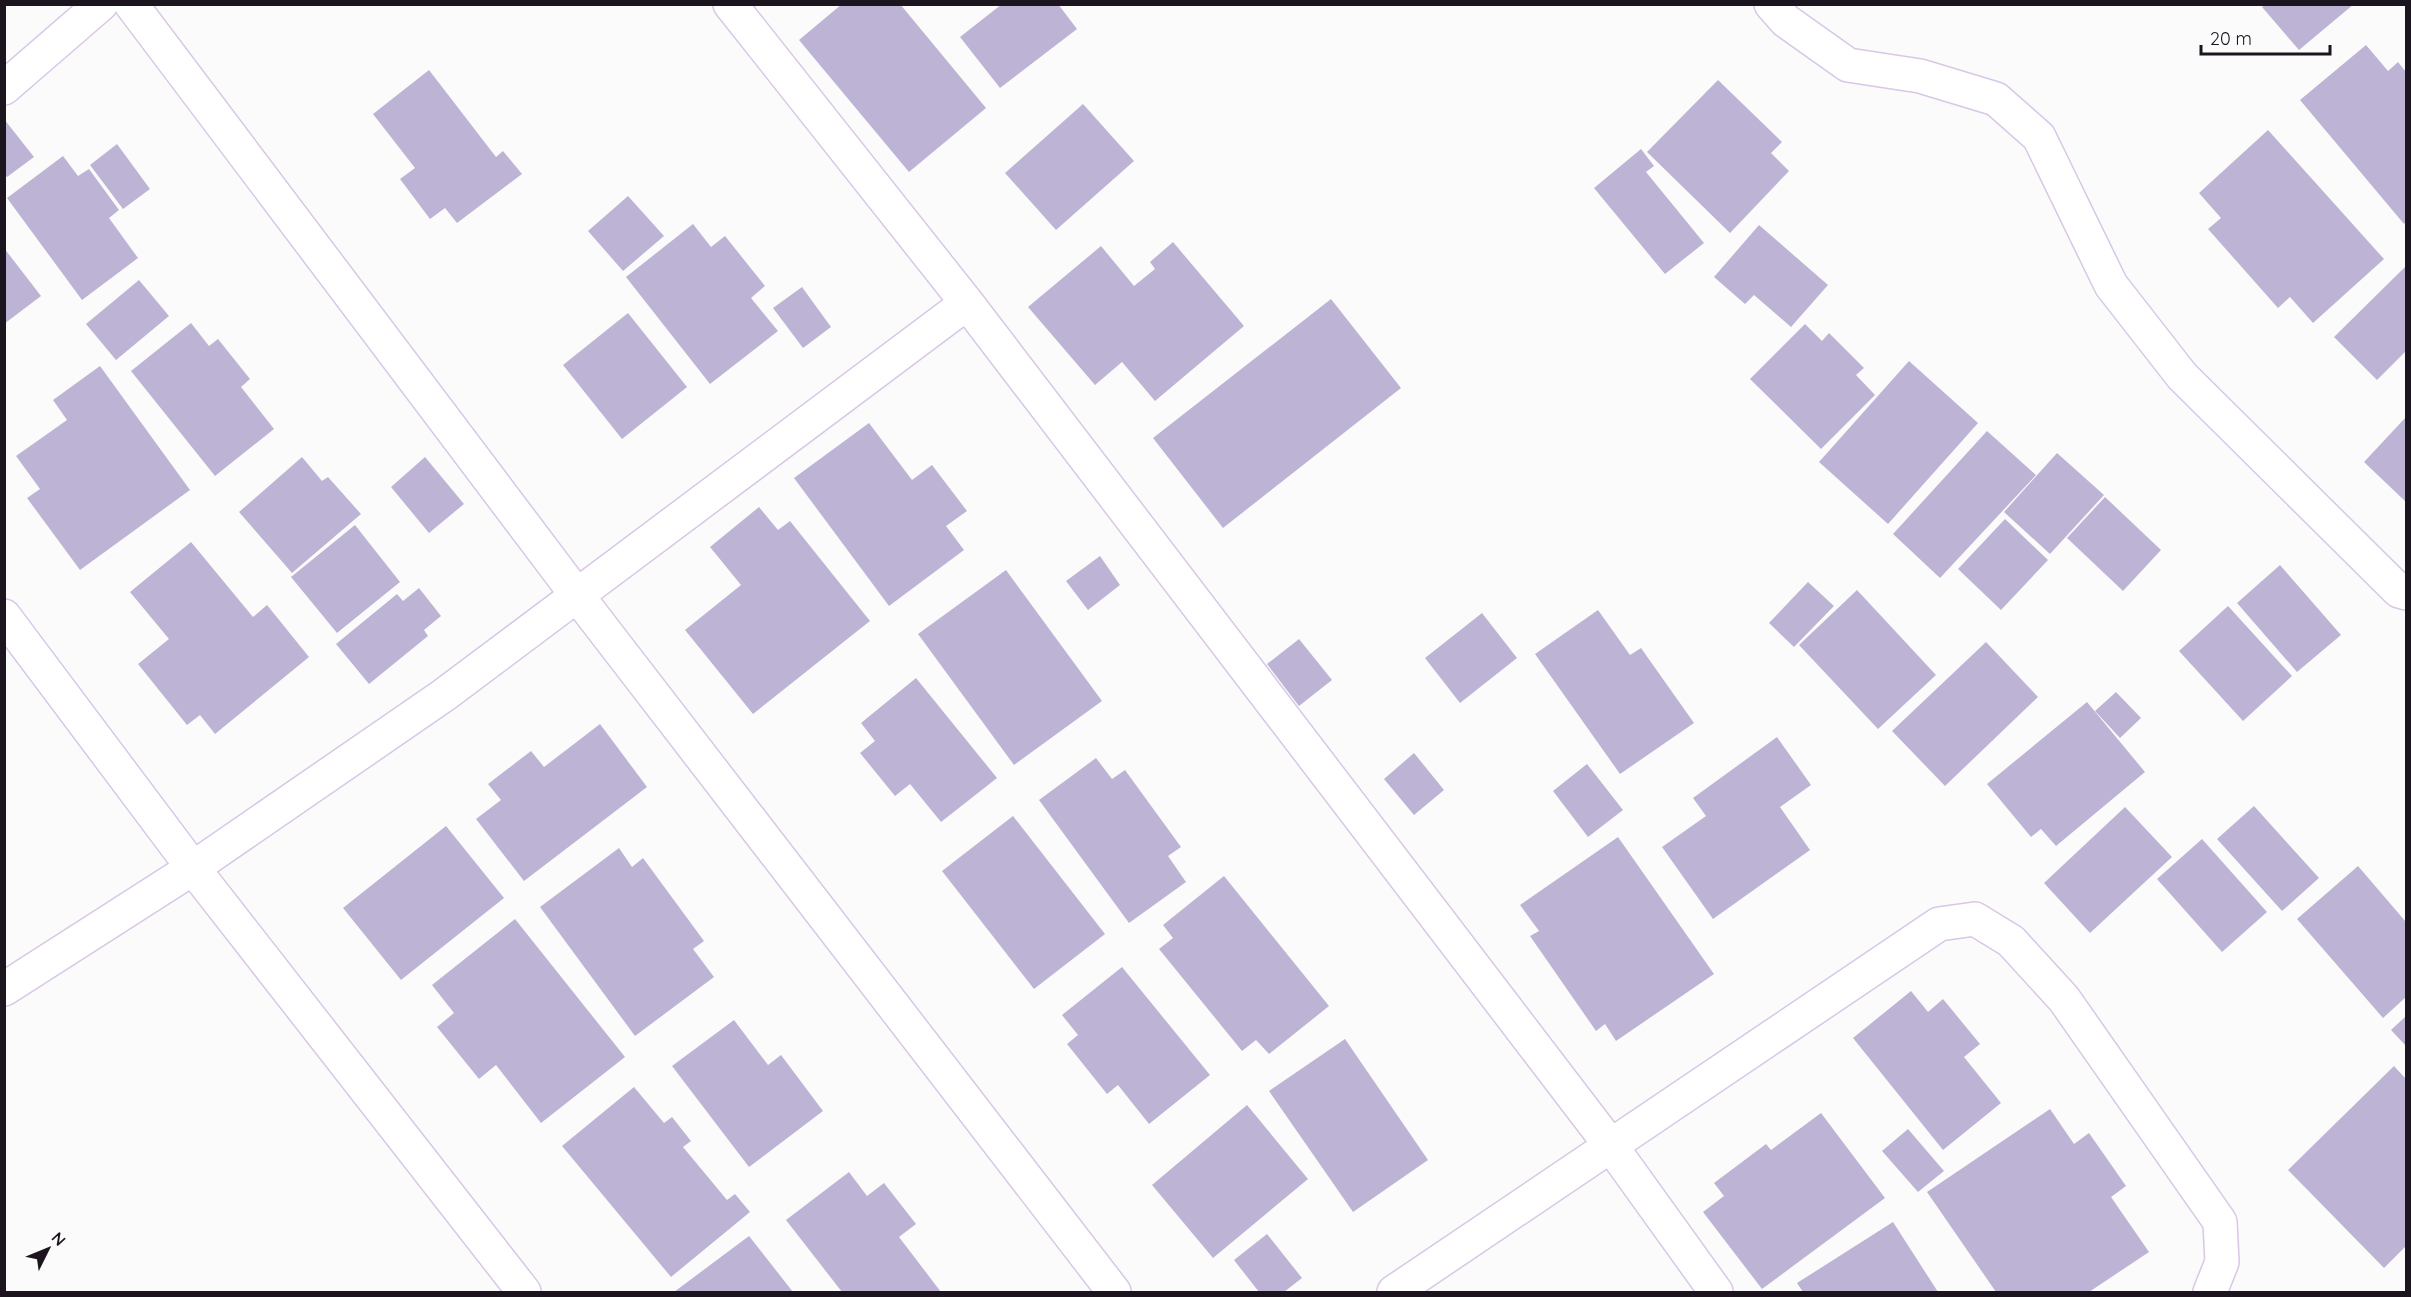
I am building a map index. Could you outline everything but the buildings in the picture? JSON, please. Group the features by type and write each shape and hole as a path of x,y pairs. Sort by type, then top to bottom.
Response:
{"street":[{"path":"4,88 101,4"},
{"path":"131,4 576,594 1114,1293"},
{"path":"730,4 967,303 1611,1146 1716,1293"},
{"path":"1771,4 1786,21 1848,64 1920,76 1996,99 2039,136 2110,285 2182,376 2399,591 2406,593"},
{"path":"4,989 193,868 444,695 967,303"},
{"path":"4,616 193,868 524,1293"},
{"path":"1394,1293 1939,924 1976,920 2011,941 2064,999 2220,1222 2222,1262 2210,1293"}]}
